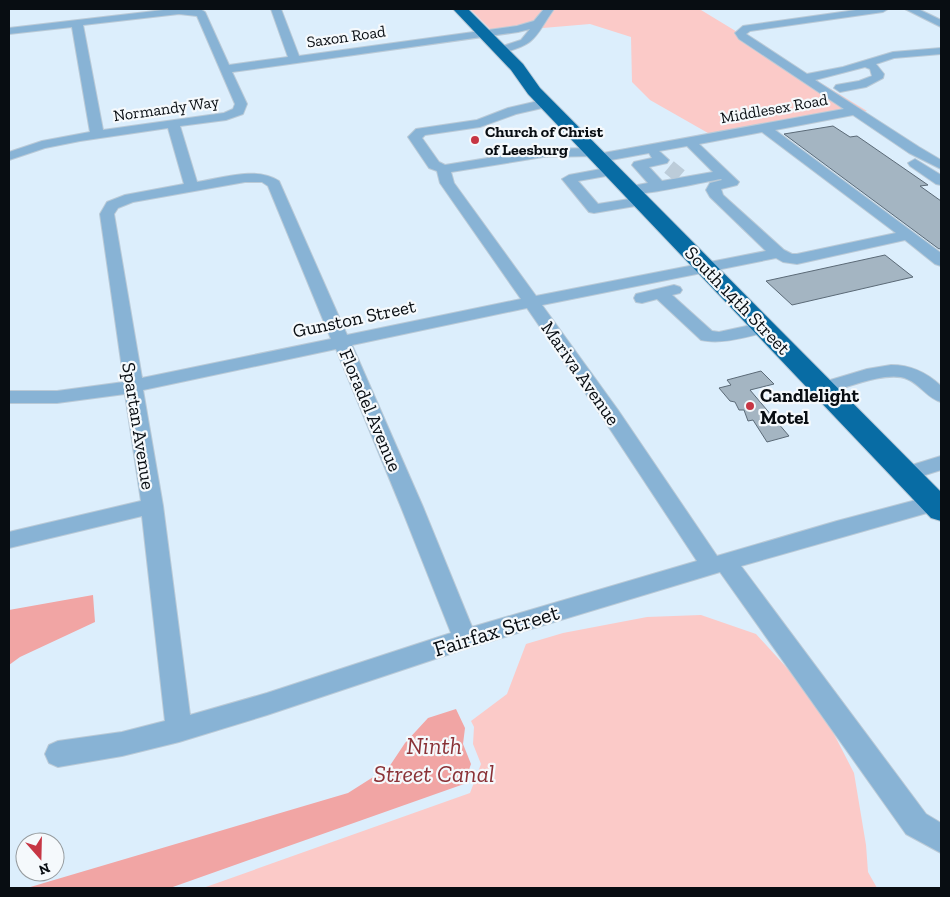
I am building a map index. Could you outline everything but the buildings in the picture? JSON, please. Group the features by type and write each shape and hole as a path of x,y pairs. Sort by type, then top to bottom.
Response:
{"highway":[{"name":"South 14th Street","path":"443,9 477,35 501,50 541,97 938,507"},
{"name":"South 14th Street","path":"460,9 477,35 506,70 541,97"}],"street":[{"path":"276,9 296,60"},
{"path":"501,50 526,42 549,9"},
{"path":"856,111 743,37 740,31 746,28 883,9"},
{"path":"910,9 941,24"},
{"name":"Normandy Way","path":"9,31 179,11 197,11 201,14 241,104 239,111 226,116 97,134 42,144 9,156"},
{"path":"77,23 97,134"},
{"name":"Saxon Road","path":"226,68 526,28 538,23"},
{"path":"806,78 840,71 884,56 941,51"},
{"path":"905,53 918,59 941,63"},
{"path":"840,88 862,84 877,78 878,74 874,68 865,63"},
{"name":"Mariva Avenue","path":"541,97 512,111 480,123 418,134 415,138 434,165 445,176 531,302 719,564 910,817 916,824 941,839"},
{"name":"Middlesex Road","path":"602,160 666,171 690,142 856,111 927,158 941,164"},
{"path":"837,114 941,181"},
{"path":"173,124 191,186"},
{"path":"765,128 941,261"},
{"path":"690,142 732,182 715,186 713,190 717,197 778,253 789,259 797,259 908,235"},
{"path":"445,176 536,154 602,160"},
{"path":"602,160 569,179 594,209 637,196 666,171 724,174"},
{"name":"Floradel Avenue","path":"191,186 255,177 264,178 274,184 342,342 465,639"},
{"name":"Spartan Avenue","path":"179,730 152,506 107,214 108,209 118,202 130,198 191,186"},
{"name":"Gunston Street","path":"9,397 72,396 133,386 531,302 778,253"},
{"path":"642,298 675,290 677,287 676,282 669,275"},
{"path":"661,294 707,336 720,337 765,327"},
{"path":"824,388 894,370 908,372 922,379 941,396"},
{"path":"906,474 941,463"},
{"path":"9,540 152,506"},
{"name":"Fairfax Street","path":"58,754 122,744 179,730 267,704 465,639 719,564 938,507"}],"shaded area":[{"path":"470,9 545,9 534,22 528,25 492,31"},
{"path":"554,9 706,9 701,10 867,111 715,137 650,100 632,82 631,37 590,24 531,29 543,22"},
{"path":"701,615 756,634 817,701 854,773 866,845 868,872 877,888 203,888 470,793 481,764 473,744 474,727 471,721 507,694 526,644 563,633 647,617"}],"water":[{"path":"93,595 95,622 20,657 9,665 9,610"},
{"name":"Ninth Street Canal","path":"456,709 465,728 463,744 471,764 464,784 170,888 27,888 47,882 65,882 65,877 348,793 389,767 405,743 428,718"}],"tunnel":[{"path":"669,167 680,176"}],"place":[{"name":"Church of Christ of Leesburg","path":"475,140"},
{"name":"Candlelight Motel","path":"750,406"}]}
